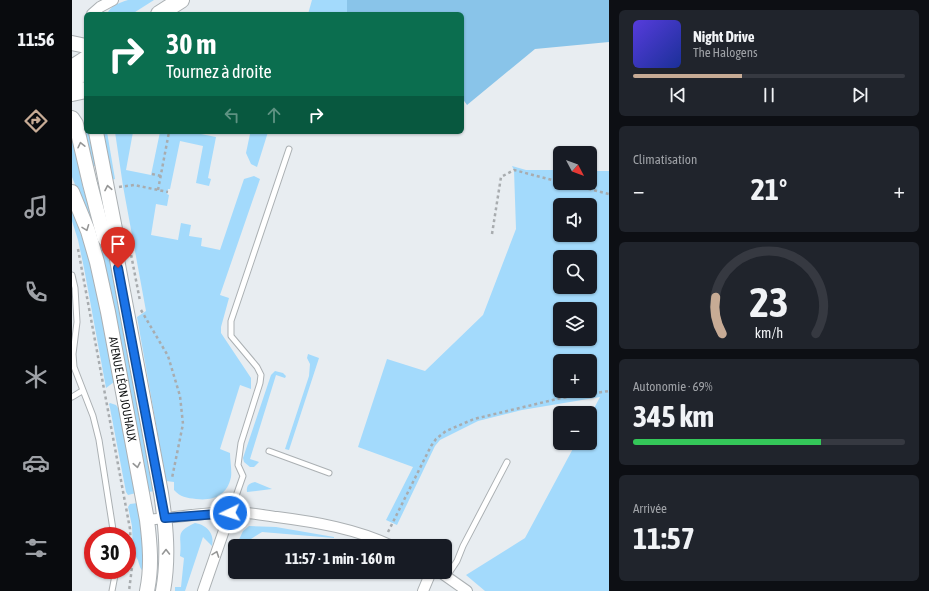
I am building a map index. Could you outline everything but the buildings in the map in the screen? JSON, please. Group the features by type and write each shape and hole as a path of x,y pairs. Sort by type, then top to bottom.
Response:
{"main road":[{"path":"162,12 181,0"},
{"path":"174,12 188,0"},
{"path":"72,43 84,46"},
{"path":"72,68 84,60"},
{"path":"72,83 84,72"},
{"path":"72,93 84,90"},
{"path":"72,118 76,124 104,237 116,254"},
{"path":"97,134 116,190 116,254 130,322 165,518 166,567 164,591"},
{"name":"AVENUE LÉON JOUHAUX","path":"72,192 88,231 97,262 108,312 147,520 150,542 151,569 147,591"}],"street":[{"path":"94,12 113,0"},
{"path":"203,591 230,513"},
{"path":"147,520 245,513 316,523 349,531 373,539"},
{"path":"423,591 428,579"},
{"path":"451,579 467,591"}],"lane":[{"path":"230,513 243,476 238,465 241,443 260,384 261,375 257,367 231,336 231,321 289,149"},
{"path":"72,275 75,288 77,322 73,354 74,368 93,416 99,440 113,527"},
{"path":"72,397 82,391"},
{"path":"269,451 328,473"},
{"path":"452,566 457,561 463,546 507,462"},
{"path":"112,591 114,579"}],"path":[{"path":"158,190 170,134"},
{"path":"492,234 501,177 514,170 553,180"},
{"path":"152,174 161,176"},
{"path":"116,190 134,185 168,192"},
{"path":"593,190 609,194"},
{"path":"129,241 142,312 168,356 180,396 183,424 171,484"},
{"path":"78,246 130,529 132,567 129,591"},
{"path":"390,539 431,446 436,438 446,431 474,418 561,398 609,391"}],"shaded area":[{"path":"128,0 154,0 135,12 108,12 113,6"},
{"path":"312,0 347,0 347,12 309,12"},
{"path":"347,0 609,0 609,42 535,49 467,105 464,101 464,12 347,12"},
{"path":"85,134 91,134 96,166 93,166"},
{"path":"101,134 107,134 115,179 109,181"},
{"path":"115,134 133,134 126,170 151,175 160,134 201,134 216,137 208,178 211,179 209,186 196,183 203,146 180,141 170,189 168,189 167,194 169,195 167,206 156,204 151,235 178,240 181,223 191,225 189,236 202,238 201,246 220,250 244,179 254,176 260,179 220,295 229,298 221,327 221,333 251,378 251,389 240,385 220,449 230,453 231,477 223,493 213,498 193,499 184,497 174,490 174,482 166,481 137,317 146,311 123,186"},
{"path":"250,134 267,134 257,167 251,164 246,153"},
{"path":"72,135 83,188 90,211 113,271 155,491 148,492 79,194 72,177"},
{"path":"512,166 526,170 553,170 553,190 597,190 597,171 609,171 609,591 485,591 466,575 525,538 572,450 597,450 597,406 595,406 600,397 597,398 597,354 553,354 553,398 594,398 522,410 478,421 440,440 435,446 397,525 386,520 413,467 358,447 387,359 425,371 483,315 516,229 514,170"},
{"path":"72,205 88,247 114,382 106,388 84,268 72,221"},
{"path":"308,354 319,358 289,450 285,449 309,376 310,364 307,358"},
{"path":"275,371 283,373 286,376 285,378 276,375 250,459 259,462 254,467 250,467 244,462 243,458 271,375"},
{"path":"110,403 116,405 120,411 136,493 128,495 126,492"},
{"path":"255,482 272,489 247,492 248,485"},
{"path":"138,503 143,532 143,571 140,568 136,557 136,527 132,527 128,507 130,504"},
{"path":"195,523 203,526 209,531 213,542 212,546 203,537 185,591 175,591 175,587 181,587 184,558 180,556 180,536 188,526"},
{"path":"249,526 276,527 334,538 262,532 251,539 239,539 243,531"}],"route":[{"path":"118,268 130,322 165,518 230,513"}]}
